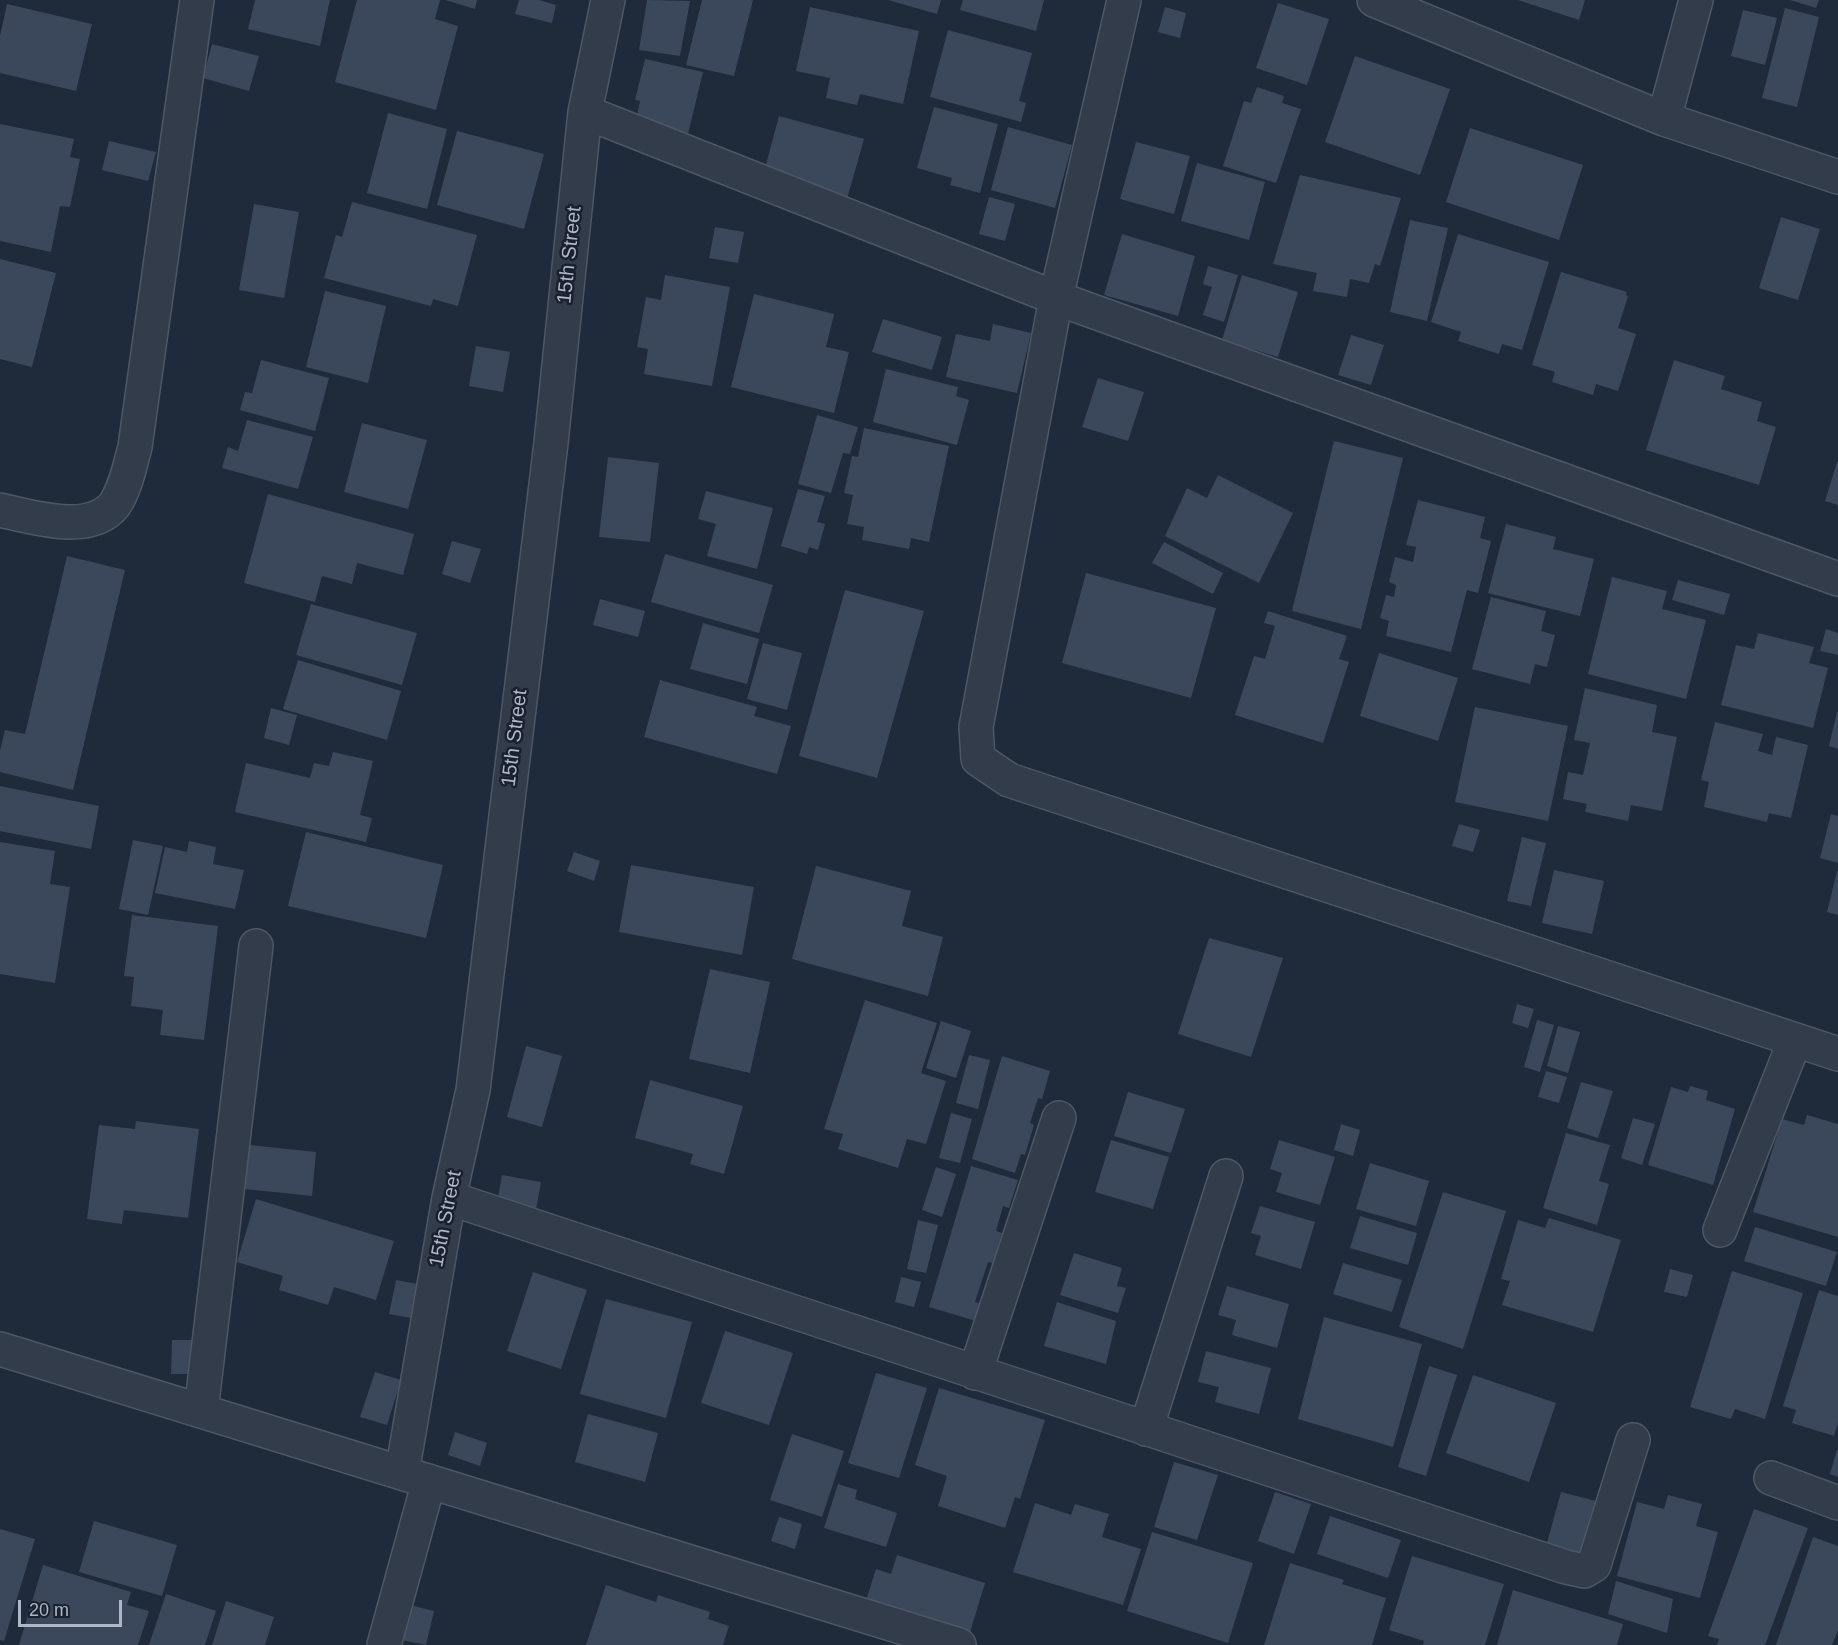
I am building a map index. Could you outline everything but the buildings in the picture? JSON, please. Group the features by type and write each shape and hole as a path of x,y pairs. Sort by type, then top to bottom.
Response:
{"street":[{"path":"0,510 62,522 83,522 100,517 114,505 124,486 135,447 197,0"},
{"name":"15th Street","path":"384,1645 416,1477 448,1198 473,1090 551,443 585,112 608,0"},
{"path":"1124,0 1056,298 976,727 978,759 1009,780 1838,1054"},
{"path":"1374,0 1664,119 1838,177"},
{"path":"1664,119 1696,0"},
{"path":"585,112 1056,298 1838,579"},
{"path":"201,1411 256,946"},
{"path":"1720,1230 1795,1040"},
{"path":"975,1373 1059,1118"},
{"path":"1146,1429 1226,1176"},
{"path":"448,1198 1566,1568 1584,1571 1594,1565 1633,1440"},
{"path":"0,1349 959,1645"},
{"path":"1771,1478 1838,1503"}]}
